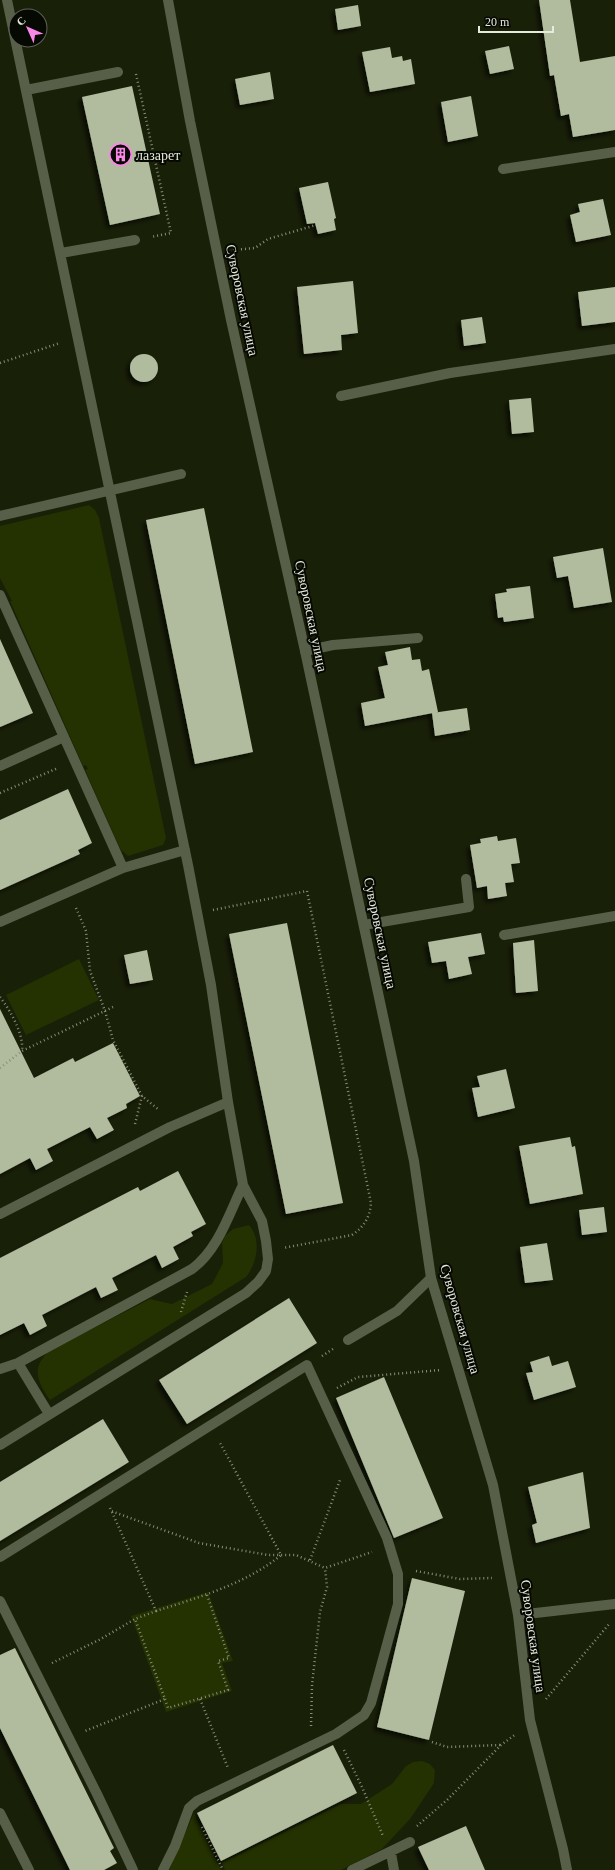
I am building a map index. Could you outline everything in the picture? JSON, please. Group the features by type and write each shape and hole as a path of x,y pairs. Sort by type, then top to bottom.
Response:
{"street":[{"path":"0,1445 246,1292 258,1282 266,1271 268,1259 262,1221 243,1185 228,1102 211,985 185,850 79,337 7,0"},
{"name":"Суворовская улица","path":"168,0 217,253 414,1160 430,1278 459,1369 492,1485 518,1615 530,1720 567,1870"},
{"path":"26,90 118,72"},
{"path":"504,169 615,152"},
{"path":"61,253 135,240"},
{"path":"341,396 450,372 615,349"},
{"path":"0,516 181,474"},
{"path":"1,602 123,868"},
{"path":"304,652 334,644 418,638"},
{"path":"0,766 64,737"},
{"path":"0,922 123,868 185,850"},
{"path":"364,925 470,907 466,879"},
{"path":"504,935 615,916"},
{"path":"0,1214 170,1127 228,1102"},
{"path":"0,1369 18,1363 192,1269 204,1260 213,1246 243,1185"},
{"path":"348,1340 397,1311 430,1278"},
{"path":"18,1363 49,1414"},
{"path":"0,1557 308,1365 390,1546 396,1568 399,1589 398,1604 371,1703 364,1715 336,1734 234,1783 192,1806 163,1870"},
{"path":"0,1601 36,1671 133,1870"},
{"path":"518,1615 615,1604"},
{"path":"0,1813 29,1870"},
{"path":"352,1870 390,1853 410,1842"},
{"path":"390,1853 394,1870"}],"path":[{"path":"118,72 135,69 171,233 135,240"},
{"path":"217,253 241,248 255,248 268,239 316,225"},
{"path":"0,363 79,337"},
{"path":"0,793 55,768 62,768"},
{"path":"197,913 306,891 310,907 371,1203 371,1212 360,1230 352,1235 267,1251"},
{"path":"69,892 86,931 90,971 105,1011 112,1040 142,1096 159,1110"},
{"path":"0,998 6,1005 20,1036 22,1050"},
{"path":"0,1068 22,1050 114,1007"},
{"path":"134,1127 142,1096"},
{"path":"172,1339 187,1298 192,1269"},
{"path":"308,1365 348,1340"},
{"path":"322,1396 358,1377 459,1369"},
{"path":"211,1426 281,1555"},
{"path":"310,1560 349,1455"},
{"path":"102,1494 156,1611"},
{"path":"111,1511 199,1543 268,1555 296,1555 325,1568 390,1546"},
{"path":"36,1671 99,1640 135,1619 207,1595 270,1564 281,1555"},
{"path":"310,1746 312,1685 320,1612 326,1587 325,1568"},
{"path":"396,1568 460,1579 510,1576"},
{"path":"135,1619 168,1708 228,1690 218,1661 229,1658 207,1595"},
{"path":"542,1704 615,1617"},
{"path":"69,1738 165,1699"},
{"path":"200,1699 234,1783"},
{"path":"336,1734 362,1787 390,1853"},
{"path":"432,1742 447,1747 501,1745"},
{"path":"410,1842 413,1829 447,1800 497,1749"},
{"path":"192,1806 223,1870"}],"green space":[{"path":"89,505 95,510 99,518 166,838 163,845 128,856 121,850 118,844 85,770 88,769 86,765 83,766 10,601 12,601 0,578 0,526"},
{"path":"79,959 99,1000 26,1035 6,995"},
{"path":"249,1225 256,1237 257,1244 253,1265 246,1277 50,1400 39,1381 38,1375 40,1363 49,1351 150,1299 172,1304 212,1284 223,1263 222,1243 225,1236 233,1229"},
{"path":"208,1592 233,1661 222,1663 232,1691 166,1712 131,1616"},
{"path":"422,1761 430,1764 435,1770 434,1783 410,1819 382,1849 341,1870 225,1870 222,1863 341,1804 361,1804 392,1784 406,1766 413,1762"},
{"path":"194,1813 221,1870 169,1870"}],"building":[{"path":"539,0 570,0 580,62 615,56 615,130 573,137 569,114 561,116 554,75 550,76"},
{"path":"358,5 361,26 338,30 335,9"},
{"path":"509,46 514,69 490,74 485,51"},
{"path":"390,47 392,58 402,56 403,61 411,59 415,84 370,92 362,52"},
{"path":"270,72 274,99 240,105 235,79"},
{"name":"лазарет","path":"132,86 160,214 110,225 82,97"},
{"path":"471,96 478,136 448,142 441,102"},
{"path":"328,182 336,218 334,219 336,230 318,234 315,223 307,224 299,188"},
{"path":"603,199 611,235 576,242 570,215 580,212 578,204"},
{"path":"353,281 358,333 341,335 342,350 304,354 297,287"},
{"path":"615,287 615,322 582,326 578,292"},
{"path":"482,317 486,343 464,346 461,320"},
{"path":"144,354 154,358 158,368 154,378 144,382 134,378 130,368 134,358"},
{"path":"531,398 534,432 512,434 509,400"},
{"path":"204,508 253,752 195,764 146,520"},
{"path":"603,548 612,602 574,608 568,576 557,578 553,557"},
{"path":"530,586 534,618 504,622 503,617 498,618 495,594 507,592 506,589"},
{"path":"0,639 33,713 0,727"},
{"path":"410,647 412,660 420,659 422,671 429,669 438,712 365,726 361,703 385,698 378,667 388,665 385,652"},
{"path":"467,708 470,730 435,736 432,713"},
{"path":"68,789 92,843 78,850 80,854 0,890 0,820"},
{"path":"497,836 498,841 516,838 520,863 511,864 514,882 505,883 507,896 488,899 487,886 477,888 470,845 481,843 480,839"},
{"path":"287,923 343,1203 286,1214 229,934"},
{"path":"481,933 485,954 468,957 472,974 449,979 446,961 432,963 428,942"},
{"path":"534,940 538,991 516,993 513,943"},
{"path":"147,950 153,980 130,984 124,955"},
{"path":"0,1009 34,1078 73,1058 75,1062 113,1043 140,1096 126,1104 127,1108 107,1118 114,1130 97,1139 90,1127 47,1149 53,1161 36,1170 30,1158 0,1174"},
{"path":"506,1069 515,1108 478,1117 472,1088 480,1087 477,1076"},
{"path":"570,1137 572,1147 575,1146 583,1194 530,1204 519,1146"},
{"path":"178,1171 206,1224 191,1232 193,1236 173,1247 179,1259 162,1268 156,1255 112,1278 118,1290 101,1298 96,1287 42,1315 47,1326 30,1335 24,1323 0,1335 0,1258 138,1187 140,1191"},
{"path":"604,1207 607,1232 582,1235 579,1210"},
{"path":"547,1243 553,1280 525,1283 520,1247"},
{"path":"289,1298 317,1343 187,1424 159,1380"},
{"path":"549,1356 552,1366 568,1361 576,1387 534,1400 526,1373 533,1372 530,1362"},
{"path":"384,1377 443,1518 394,1538 336,1398"},
{"path":"103,1419 129,1462 0,1541 0,1482"},
{"path":"583,1472 590,1528 536,1543 532,1525 537,1523 528,1487"},
{"path":"412,1578 465,1591 429,1740 377,1727"},
{"path":"15,1648 114,1848 110,1851 117,1863 104,1870 70,1870 0,1728 0,1655"},
{"path":"333,1745 357,1793 221,1861 197,1813"},
{"path":"466,1826 485,1870 429,1870 418,1847"}],"place":[{"name":"лазарет","path":"121,155"}]}
